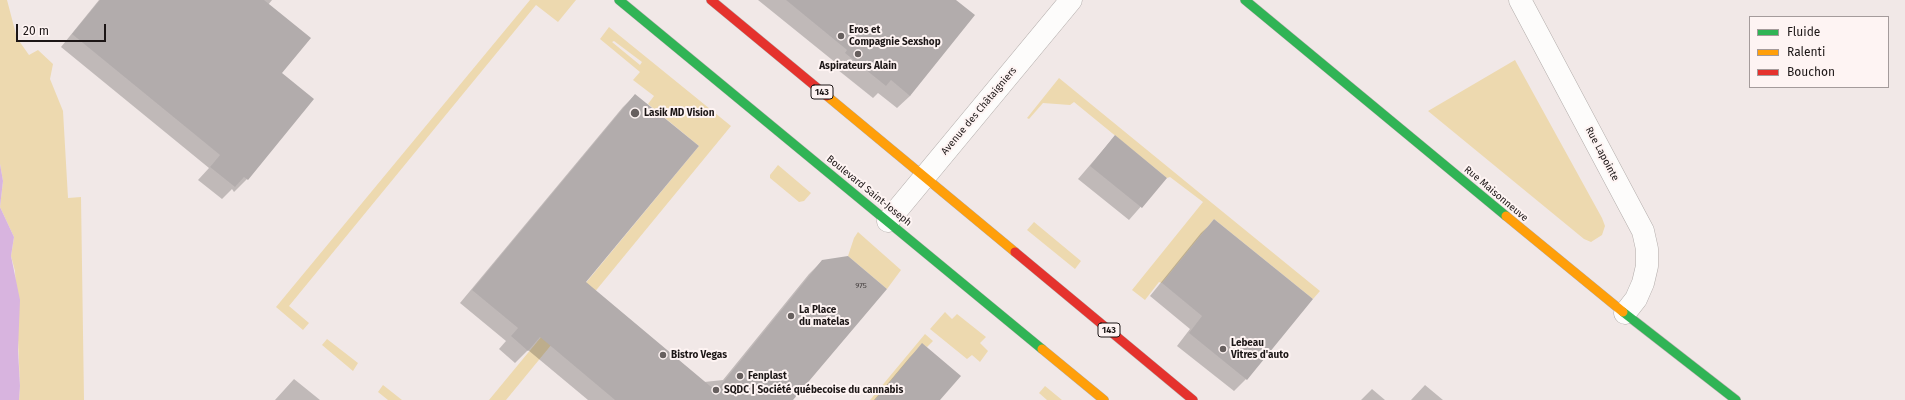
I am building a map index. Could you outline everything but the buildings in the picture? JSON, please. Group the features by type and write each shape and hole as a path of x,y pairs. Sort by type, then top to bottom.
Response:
{"main road":[{"name":"Boulevard Saint-Joseph","path":"619,0 1104,400"},
{"name":"143","path":"711,0 1193,400"},
{"name":"Rue Maisonneuve","path":"1245,0 1572,272 1736,400"}],"street":[{"name":"Avenue des Châtaigniers","path":"888,221 1070,0"},
{"name":"Rue Lapointe","path":"1520,0 1643,231 1647,266 1643,283 1636,299 1625,313"}],"shaded area":[{"path":"0,0 7,0 17,38 29,55 38,50 53,64 50,79 63,111 68,198 81,197 84,400 19,400 20,386 15,271 11,256 14,237 0,207 3,181 0,164"},
{"path":"530,0 576,0 558,22 536,5 289,306 309,323 303,330 276,307"},
{"path":"609,27 731,126 506,400 489,400 699,146 648,104 654,96 633,80 640,72 600,39","holes":["614,41 642,62 640,65 612,42"]},
{"path":"1515,60 1602,218 1605,226 1602,235 1591,242 1584,239 1428,111"},
{"path":"1059,78 1320,291 1313,299 1214,219 1162,283 1159,282 1145,300 1132,290 1203,202 1170,177 1167,178 1074,102 1070,105 1043,103 1029,119 1027,118"},
{"path":"0,164 3,181 0,207"},
{"path":"778,165 811,193 804,201 799,202 770,178 770,175"},
{"path":"0,207 14,237 11,256 20,300 18,350 20,386 19,400 0,400"},
{"path":"1034,222 1081,261 1075,269 1027,230"},
{"path":"858,232 901,270 887,289 848,256 854,238"},
{"path":"945,312 952,319 957,314 986,337 980,343 988,351 980,362 972,355 967,359 930,329"},
{"path":"925,334 933,341 927,347 922,344 875,400 870,400"},
{"path":"327,339 358,363 353,371 322,345"},
{"path":"383,385 402,400 388,400 378,392"},
{"path":"1045,386 1062,400 1047,400 1039,393"}],"traffic: fast":[{"path":"619,0 1042,349"},
{"path":"1245,0 1506,216"},
{"path":"1623,312 1736,400"}],"traffic: slow":[{"path":"827,96 1015,252"},
{"path":"1506,216 1623,312"},
{"path":"1042,349 1104,400"}],"traffic: jam":[{"path":"711,0 827,96"},
{"path":"1015,252 1193,400"}],"place":[{"name":"Eros et Compagnie Sexshop","path":"841,36"},
{"name":"Aspirateurs Alain","path":"858,54"},
{"name":"Lasik MD Vision","path":"635,113"},
{"name":"La Place du matelas","path":"791,316"},
{"name":"Lebeau Vitres d'auto","path":"1223,349"},
{"name":"Bistro Vegas","path":"663,355"},
{"name":"Fenplast","path":"740,376"},
{"name":"SQDC | Société québecoise du cannabis","path":"716,390"}]}
